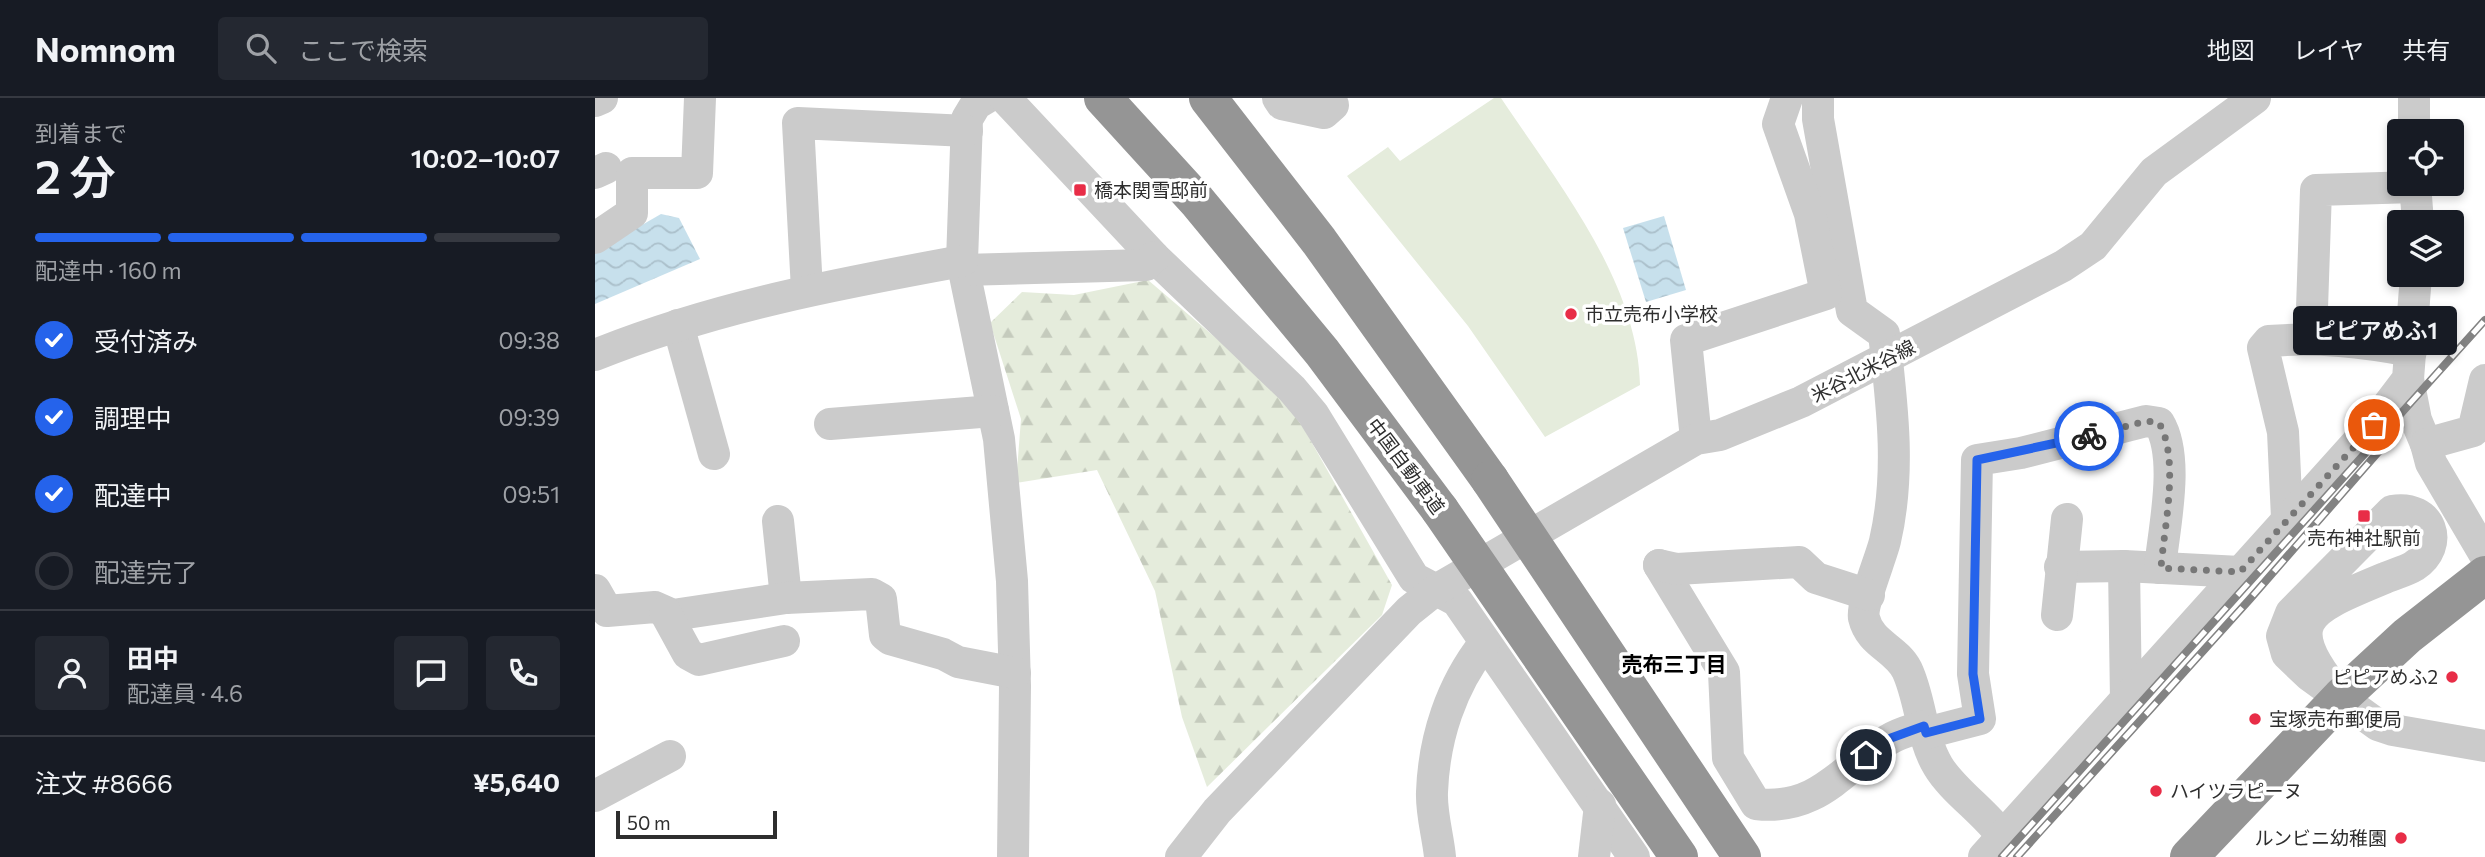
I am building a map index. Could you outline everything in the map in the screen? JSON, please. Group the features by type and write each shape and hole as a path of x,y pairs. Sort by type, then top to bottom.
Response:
{"highway":[{"name":"中国自動車道","path":"1103,98 1197,201 1322,352 1440,510 1679,857"},
{"path":"1208,98 1319,241 1490,480 1742,857"},
{"path":"2189,857 2341,696 2406,636 2485,575"}],"street":[{"path":"595,101 602,98"},
{"path":"595,237 632,213 632,173 697,173 700,98"},
{"path":"986,98 972,111 967,131 963,265 999,439 1012,581 1015,673 1013,857"},
{"path":"1005,98 1154,257 1291,389 1313,414 1392,547 1414,578 1457,601 1634,857"},
{"path":"1278,98 1282,104 1324,113 1333,105"},
{"path":"1696,439 1686,340 1826,294 1809,214 1778,124 1787,98"},
{"path":"1818,98 1818,119 1852,311 1884,334 1887,359 1895,471 1893,507 1863,614 1870,636 1906,668 1938,766 1987,816 1994,847"},
{"name":"米谷北米谷線","path":"1181,857 1217,811 1409,611 1434,591 1696,439 1720,435 1790,407 1887,359 2093,246 2154,172 2255,98"},
{"path":"2414,98 2414,119"},
{"path":"807,290 798,123 967,131"},
{"path":"2311,338 2316,190 2387,186"},
{"path":"595,355 678,325 807,290 884,275 963,265 1146,264 1154,257"},
{"path":"2415,287 2409,365 2416,420 2431,463 2485,555"},
{"path":"678,325 714,454"},
{"path":"2287,518 2283,432 2263,348 2269,341 2311,338 2351,340 2409,365"},
{"path":"1994,847 2287,518 2374,425 2409,365"},
{"path":"2426,444 2473,431 2485,380"},
{"path":"830,424 993,411"},
{"path":"1869,596 1817,578 1798,562 1677,569 1659,565 1724,672 1728,758 1756,804 1776,806 1803,801 1834,783 1891,738 1980,719 1973,674 1977,460 2021,453 2146,421 2159,423 2168,439 2169,462 2161,568"},
{"path":"2341,696 2317,667 2305,642 2305,628 2320,608 2338,597 2415,565 2428,548 2431,533 2424,517 2417,512 2407,509 2392,511 2291,613 2282,636 2287,654 2309,675 2341,696 2367,718 2393,730 2485,746"},
{"path":"2057,615 2067,519"},
{"path":"778,521 786,598"},
{"path":"2060,567 2124,566 2240,572"},
{"path":"2124,566 2126,701"},
{"path":"599,606 655,607 673,615 786,598 872,594 881,599 885,635 890,639 943,654 958,662 1015,673"},
{"path":"665,612 688,654 699,660 784,641"},
{"path":"1440,857 1432,793 1437,752 1457,682 1485,644"},
{"path":"595,796 670,756"},
{"path":"1594,857 1600,805"}],"green space":[{"path":"1494,98 1501,98 1591,234 1625,308 1636,346 1640,385 1545,437 1468,326 1347,176 1388,147 1400,161"},
{"path":"1148,280 1271,385 1303,427 1392,585 1382,615 1207,787 1182,717 1155,591 1097,470 1016,483 1021,419 990,323 1022,292 1074,295"}],"water":[{"path":"661,214 679,218 700,259 595,304 595,252"},
{"path":"1664,216 1686,290 1646,302 1623,228"}],"railway":[{"path":"2002,857 2485,320"},
{"path":"2017,857 2250,599 2400,427"}],"way so far":[{"path":"2089,436 2146,421 2159,423 2168,439 2169,462 2161,568 2240,572 2374,425"}],"place":[{"name":"橋本関雪邸前","path":"1080,190"},
{"name":"市立売布小学校","path":"1571,314"},
{"name":"ピピアめふ1","path":"2374,425"},
{"name":"売布神社駅前","path":"2364,516"},
{"name":"ピピアめふ2","path":"2452,677"},
{"name":"宝塚売布郵便局","path":"2255,719"},
{"name":"ハイツラピーヌ","path":"2156,791"},
{"name":"ルンビニ幼稚園","path":"2401,838"}],"district":[{"name":"売布三丁目","path":"1674,665"}],"route":[{"path":"1866,755 1891,738 1924,726 1926,733 1980,719 1973,674 1976,662 1977,460 2021,453 2089,436"}]}
